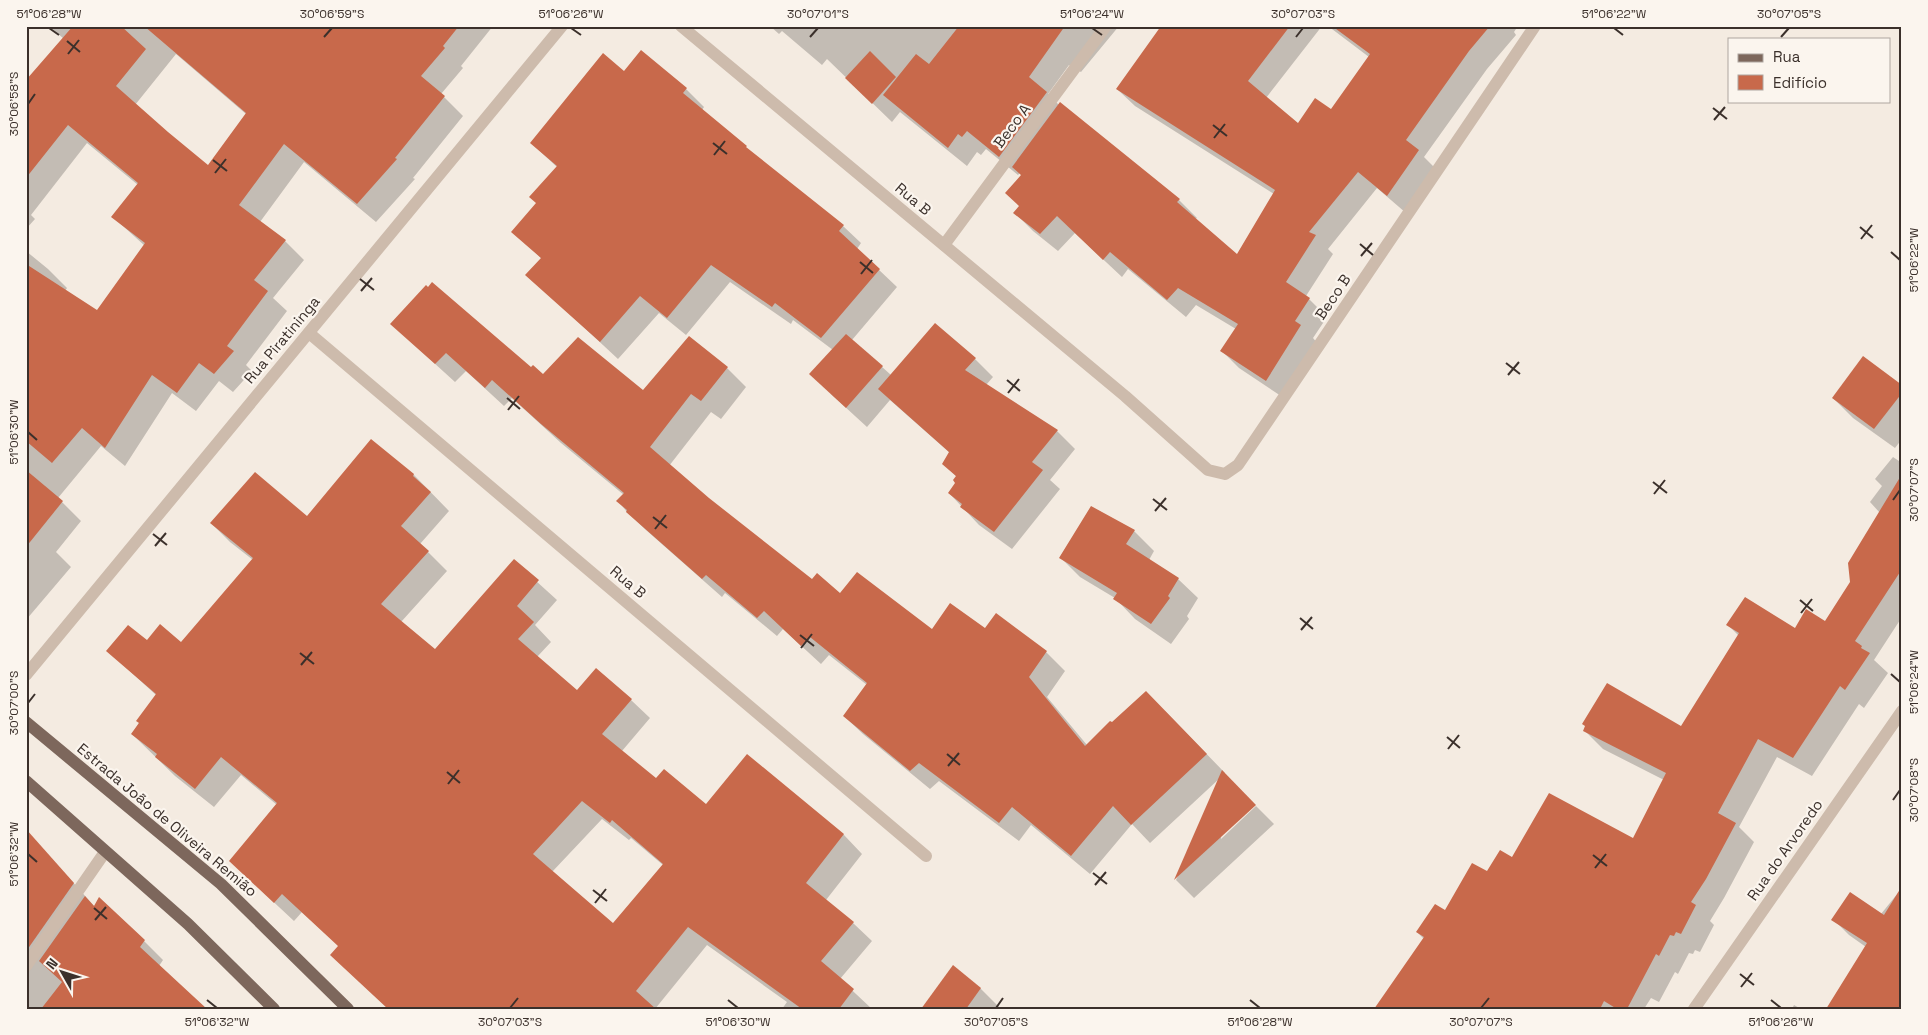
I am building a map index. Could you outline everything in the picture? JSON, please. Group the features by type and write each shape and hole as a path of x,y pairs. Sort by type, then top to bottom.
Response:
{"main road":[{"name":"Estrada João de Oliveira Remião","path":"26,722 221,884 348,1009"},
{"path":"26,781 188,924 274,1009"}],"street":[{"name":"Rua Piratininga","path":"26,675 562,26"},
{"name":"Rua B","path":"681,26 1125,396"},
{"name":"Beco A","path":"944,245 1106,26"},
{"name":"Beco B","path":"1125,396 1208,470 1225,474 1238,465 1535,26"},
{"name":"Rua B","path":"309,333 926,856"},
{"name":"Rua do Arvoredo","path":"1694,1009 1902,711"},
{"path":"26,966 105,852"}],"building":[{"path":"73,26 121,26 146,49 116,86 208,165 246,113 144,26 459,26 443,46 445,48 421,76 445,96 395,158 397,159 357,204 284,144 239,205 286,240 254,280 268,291 227,346 234,351 214,374 199,363 177,393 152,375 105,448 82,428 52,463 26,441 26,264 97,310 145,243 111,217 138,183 68,125 26,178 26,80"},
{"path":"959,26 1065,26 1029,77 1047,92 999,157 967,131 962,137 958,134 948,148 883,95 916,54 929,64"},
{"path":"1161,26 1290,26 1248,81 1298,123 1315,98 1331,109 1370,54 1332,26 1490,26 1469,51 1406,140 1419,150 1387,196 1358,172 1309,232 1316,235 1286,282 1310,298 1295,321 1301,325 1266,381 1220,351 1238,324 1178,288 1167,300 1110,252 1103,260 1057,216 1040,234 1013,213 1019,206 1005,193 1021,175 1012,167 1060,102 1180,199 1177,202 1237,254 1275,190 1116,89"},
{"path":"641,50 687,88 683,93 746,147 844,225 839,231 880,269 821,338 775,303 772,307 711,265 667,318 640,296 600,342 525,275 541,258 511,232 536,203 529,197 557,166 530,143 603,53 624,71"},
{"path":"870,51 896,77 872,104 845,78"},
{"path":"432,282 531,367 533,365 543,374 578,337 643,390 689,336 728,367 701,401 691,394 650,447 709,498 812,579 817,573 840,593 857,572 932,629 950,603 985,628 996,613 1047,651 1029,677 1085,746 1110,721 1112,722 1146,691 1207,754 1131,825 1113,806 1071,856 1012,807 999,823 919,763 910,771 843,716 867,683 810,637 801,646 764,611 757,618 706,575 702,579 616,501 624,493 541,424 492,380 485,388 446,353 435,364 390,324 426,285 428,287"},
{"path":"935,323 976,358 965,370 1058,430 1032,462 1043,470 994,532 960,507 962,504 948,493 955,483 953,480 956,476 942,464 949,452 878,389"},
{"path":"846,334 883,366 846,408 809,374"},
{"path":"1863,356 1902,385 1902,393 1874,429 1832,398"},
{"path":"371,439 414,474 413,476 431,492 401,526 429,551 381,604 435,649 514,559 539,580 517,606 534,622 518,639 577,690 596,668 632,699 602,734 656,778 664,769 706,804 747,754 844,834 806,883 854,922 821,961 854,989 839,1009 802,1009 688,927 636,991 656,1009 388,1009 330,955 338,946 282,894 274,903 229,861 277,803 221,757 195,789 155,757 157,754 131,734 139,723 136,721 156,694 106,651 128,625 147,640 160,624 181,642 253,558 210,523 255,472 307,516","holes":["582,801 610,823 612,820 663,864 613,923 533,854"]},
{"path":"26,470 63,501 26,547"},
{"path":"1902,474 1902,569 1855,641 1862,646 1861,648 1870,653 1845,690 1840,686 1793,758 1758,739 1718,813 1736,823 1706,879 1691,902 1696,905 1681,934 1676,932 1674,936 1670,935 1659,956 1656,954 1627,1009 1617,1009 1604,1001 1600,1009 1374,1009 1424,937 1416,932 1435,904 1445,910 1472,863 1487,871 1500,850 1512,857 1549,793 1633,838 1666,773 1583,731 1585,726 1582,724 1607,683 1681,726 1739,633 1726,625 1745,597 1795,628 1806,609 1825,621 1850,582 1848,563"},
{"path":"1091,506 1135,530 1126,544 1179,578 1168,596 1170,598 1151,624 1113,599 1117,593 1059,558"},
{"path":"1222,770 1256,805 1174,880"},
{"path":"26,829 74,883 27,950 26,949"},
{"path":"1902,886 1902,1009 1826,1009 1867,943 1831,920 1850,892 1884,915"},
{"path":"85,896 94,906 99,897 145,940 140,947 207,1009 41,1009 62,982 39,961"},
{"path":"953,965 981,988 966,1009 921,1009"}]}
